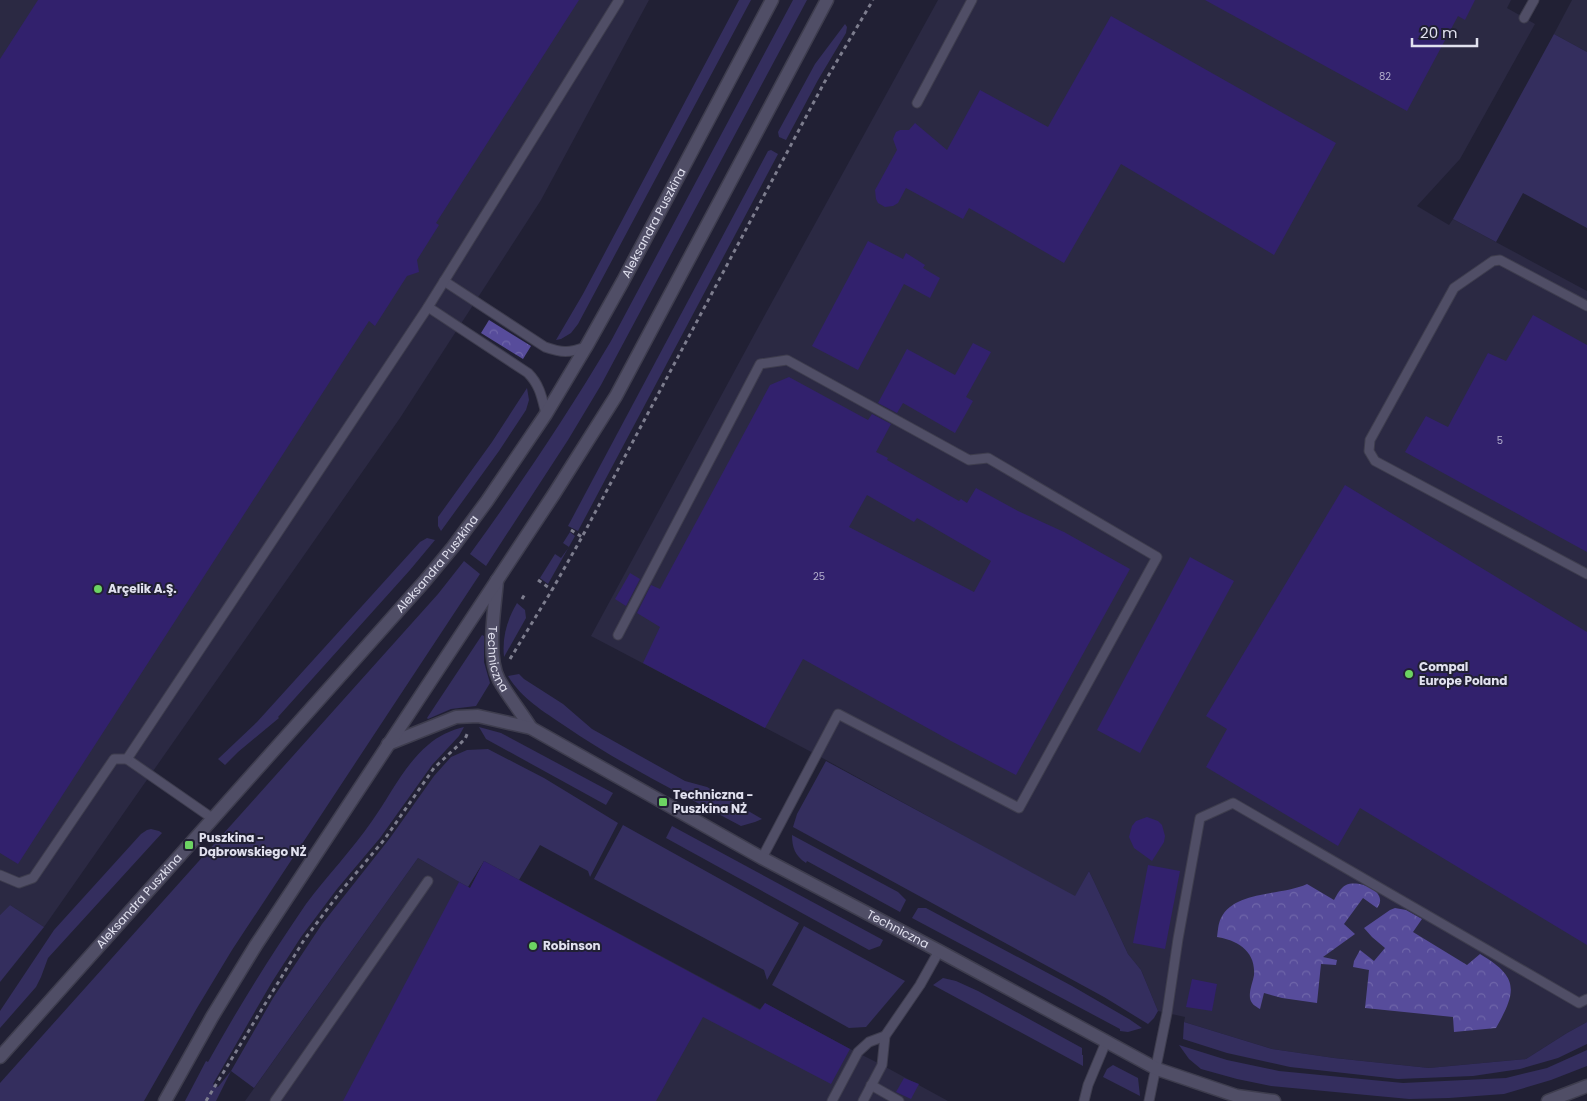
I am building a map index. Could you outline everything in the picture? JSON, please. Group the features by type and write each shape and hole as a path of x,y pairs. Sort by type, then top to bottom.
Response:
{"main road":[{"name":"Aleksandra Puszkina","path":"0,1057 438,566 486,502 546,414 586,347 772,0"},
{"path":"165,1101 246,961 554,494 616,396 827,0"},
{"name":"Techniczna","path":"497,580 492,642 493,664 498,678 531,728"},
{"name":"Techniczna","path":"388,744 456,717 478,716 531,728 762,858 1157,1069 1237,1096 1274,1101"},
{"path":"1548,1101 1587,1086"}],"lane":[{"path":"127,759 428,307 618,0"},
{"path":"917,103 972,0"},
{"path":"1524,18 1534,0"},
{"path":"1587,306 1500,260 1493,261 1454,288 1370,440 1369,451 1375,461 1587,574"},
{"path":"444,281 545,347 563,352 575,351 586,347"},
{"path":"428,307 536,381 546,414"},
{"path":"618,635 760,364 787,360 969,460 988,458 1157,557 1019,808 838,714 762,858"},
{"path":"0,875 19,883 33,878 114,759 127,759 212,818"},
{"path":"1149,1101 1157,1069 1200,818 1234,803 1579,1003 1587,999"},
{"path":"274,1101 428,881"},
{"path":"863,1101 882,1064 885,1036 920,985 939,951"},
{"path":"832,1101 858,1052 868,1042 885,1036"},
{"path":"1084,1101 1088,1084 1106,1042"},
{"path":"871,1085 899,1101"}],"path":[{"path":"498,678 582,537 819,92 873,0"},
{"path":"571,530 582,537"},
{"path":"538,580 552,590"},
{"path":"522,599 525,594"},
{"path":"206,1101 304,940 340,891 384,840 434,768 465,739 478,716"}],"shaded area":[{"name":"Arçelik A.Ş.","path":"0,0 649,0 541,200 400,418 44,927 10,905 0,915"},
{"path":"739,0 751,0 578,324 571,333 556,340 583,294"},
{"path":"793,0 807,0 601,385 568,440 486,566 470,554 543,449 611,341"},
{"path":"938,0 1511,0 1507,8 1535,24 1460,159 1417,206 1449,225 1453,219 1587,291 1587,1022 1526,1059 1429,1068 1334,1058 1272,1049 1184,1022 1185,1017 1158,1011 1141,970 1128,954 1089,871 1075,897 817,755 591,636"},
{"path":"1572,0 1587,0 1587,52 1554,34"},
{"path":"845,24 847,27 846,33 786,140 779,137 778,132 815,64"},
{"path":"1554,34 1587,52 1587,228 1523,193 1496,242 1453,219"},
{"path":"771,150 778,154 578,531 568,526 768,151"},
{"path":"527,388 529,400 526,410 441,531 438,526 438,517 492,442"},
{"path":"570,532 575,536 569,547 563,543"},
{"path":"427,538 435,540 279,718 225,765 218,759 257,722 420,542"},
{"path":"568,548 548,584 540,578 555,554 561,558"},
{"path":"464,561 480,574 232,950 144,1101 0,1101 0,1083 438,594"},
{"path":"517,603 525,610 526,618 504,657 506,629"},
{"path":"482,635 484,636 484,662 490,683 476,706 451,709 428,719 427,718"},
{"path":"519,674 563,704 592,729 685,781 707,787 762,819 741,826 607,753 526,698 508,676"},
{"path":"464,727 459,736 432,765 380,838 337,889 301,937 272,982 213,1084 218,1087 231,1071 216,1101 185,1101 206,1061 208,1062 293,923 364,832 404,771 419,753 432,742 445,734"},
{"path":"479,727 501,733 613,793 606,805 486,739"},
{"path":"488,749 544,778 618,823 590,877 588,871 540,845 519,880 484,861 468,887 418,858 254,1088 231,1071 273,998 322,924 390,838 434,776 451,757 467,750"},
{"path":"826,761 1075,896 1089,871 1128,954 1141,970 1158,1011 1154,1018 1148,1024 1104,997 793,827 797,814"},
{"path":"623,825 799,923 767,980 764,970 594,879"},
{"path":"672,826 883,940 880,946 869,950 666,838"},
{"path":"151,829 162,833 48,958 36,987 0,1028 0,1011 54,930 141,834"},
{"path":"792,835 898,892 906,900 900,912 807,861 806,863 795,851"},
{"name":"Robinson","path":"418,858 470,888 484,861 760,1009 765,1003 948,1101 245,1101"},
{"path":"10,905 44,927 0,982 0,915"},
{"path":"918,908 926,908 1072,986 1142,1028 1128,1032 1120,1031 1120,1029 912,918"},
{"path":"804,926 905,981 866,1027 849,1028 772,985"},
{"path":"943,978 956,981 978,991 1082,1048 1083,1066 933,985"},
{"path":"1184,1022 1272,1049 1429,1068 1526,1059 1587,1022 1587,1044 1558,1058 1520,1069 1473,1076 1398,1079 1290,1067 1227,1053 1183,1039"},
{"path":"1179,1045 1227,1060 1279,1071 1403,1083 1506,1078 1547,1068 1587,1050 1587,1066 1551,1080 1504,1094 1409,1099 1271,1086 1237,1079 1201,1069 1189,1059"},
{"path":"1113,1065 1138,1078 1140,1096 1103,1077 1107,1069"}],"green space":[{"path":"489,320 531,346 523,359 481,333"},
{"path":"1307,884 1334,900 1340,890 1346,885 1365,885 1376,892 1380,902 1377,908 1363,898 1344,924 1355,934 1323,957 1337,960 1336,965 1321,964 1317,1003 1282,998 1264,993 1260,1009 1252,1003 1250,998 1254,975 1252,959 1244,948 1238,944 1217,937 1220,920 1228,909 1248,898 1297,888"},
{"path":"1395,908 1406,910 1422,919 1413,932 1467,965 1480,954 1502,970 1508,978 1510,994 1508,1004 1496,1028 1454,1032 1453,1017 1365,1008 1369,970 1353,967 1354,961 1360,950 1374,961 1385,948 1364,928"}],"building":[{"name":"Arçelik A.Ş.","path":"38,0 579,0 436,223 439,225 417,260 419,272 407,276 375,326 369,321 18,864 0,853 0,59"},
{"path":"1205,0 1475,0 1465,20 1458,16 1407,111"},
{"path":"1111,16 1336,143 1274,255 1121,164 1064,263 969,208 963,219 906,188 898,203 893,206 885,207 878,203 875,190 897,150 893,139 896,132 909,130 915,123 947,150 980,90 1048,127"},
{"path":"868,241 903,259 906,253 925,265 923,268 940,278 930,298 904,284 858,370 812,346"},
{"path":"1533,315 1587,345 1587,552 1405,452 1426,416 1448,427 1488,353 1506,361"},
{"path":"973,343 991,352 966,397 973,401 955,433 903,403 897,413 878,403 907,349 955,375"},
{"path":"789,377 868,420 872,414 891,424 876,452 888,458 887,460 959,501 961,499 967,503 976,488 1018,511 1064,532 1130,569 1016,775 803,659 765,728 643,663 660,627 637,613 651,585 660,589 770,385","holes":["867,495 914,522 917,518 991,561 974,592 849,527"]},
{"name":"Compal Europe Poland","path":"1345,485 1587,632 1587,945 1360,808 1338,846 1206,767 1227,729 1206,716"},
{"path":"1190,557 1234,581 1140,753 1097,730"},
{"path":"630,573 640,579 626,606 615,599"},
{"path":"1147,817 1158,821 1162,825 1165,836 1164,842 1152,861 1134,848 1129,837 1132,826 1136,821"},
{"name":"Robinson","path":"484,861 760,1010 765,1003 850,1049 831,1084 703,1017 656,1101 343,1101 459,882 470,888"},
{"path":"1148,865 1180,871 1165,949 1133,943"},
{"path":"1192,979 1217,984 1212,1011 1186,1007"},
{"path":"904,1078 919,1084 911,1099 896,1092"}],"place":[{"name":"Arçelik A.Ş.","path":"98,589"},
{"name":"Compal Europe Poland","path":"1409,674"},
{"name":"Techniczna - Puszkina NŻ","path":"663,802"},
{"name":"Puszkina - Dąbrowskiego NŻ","path":"189,845"},
{"name":"Robinson","path":"533,946"}]}
